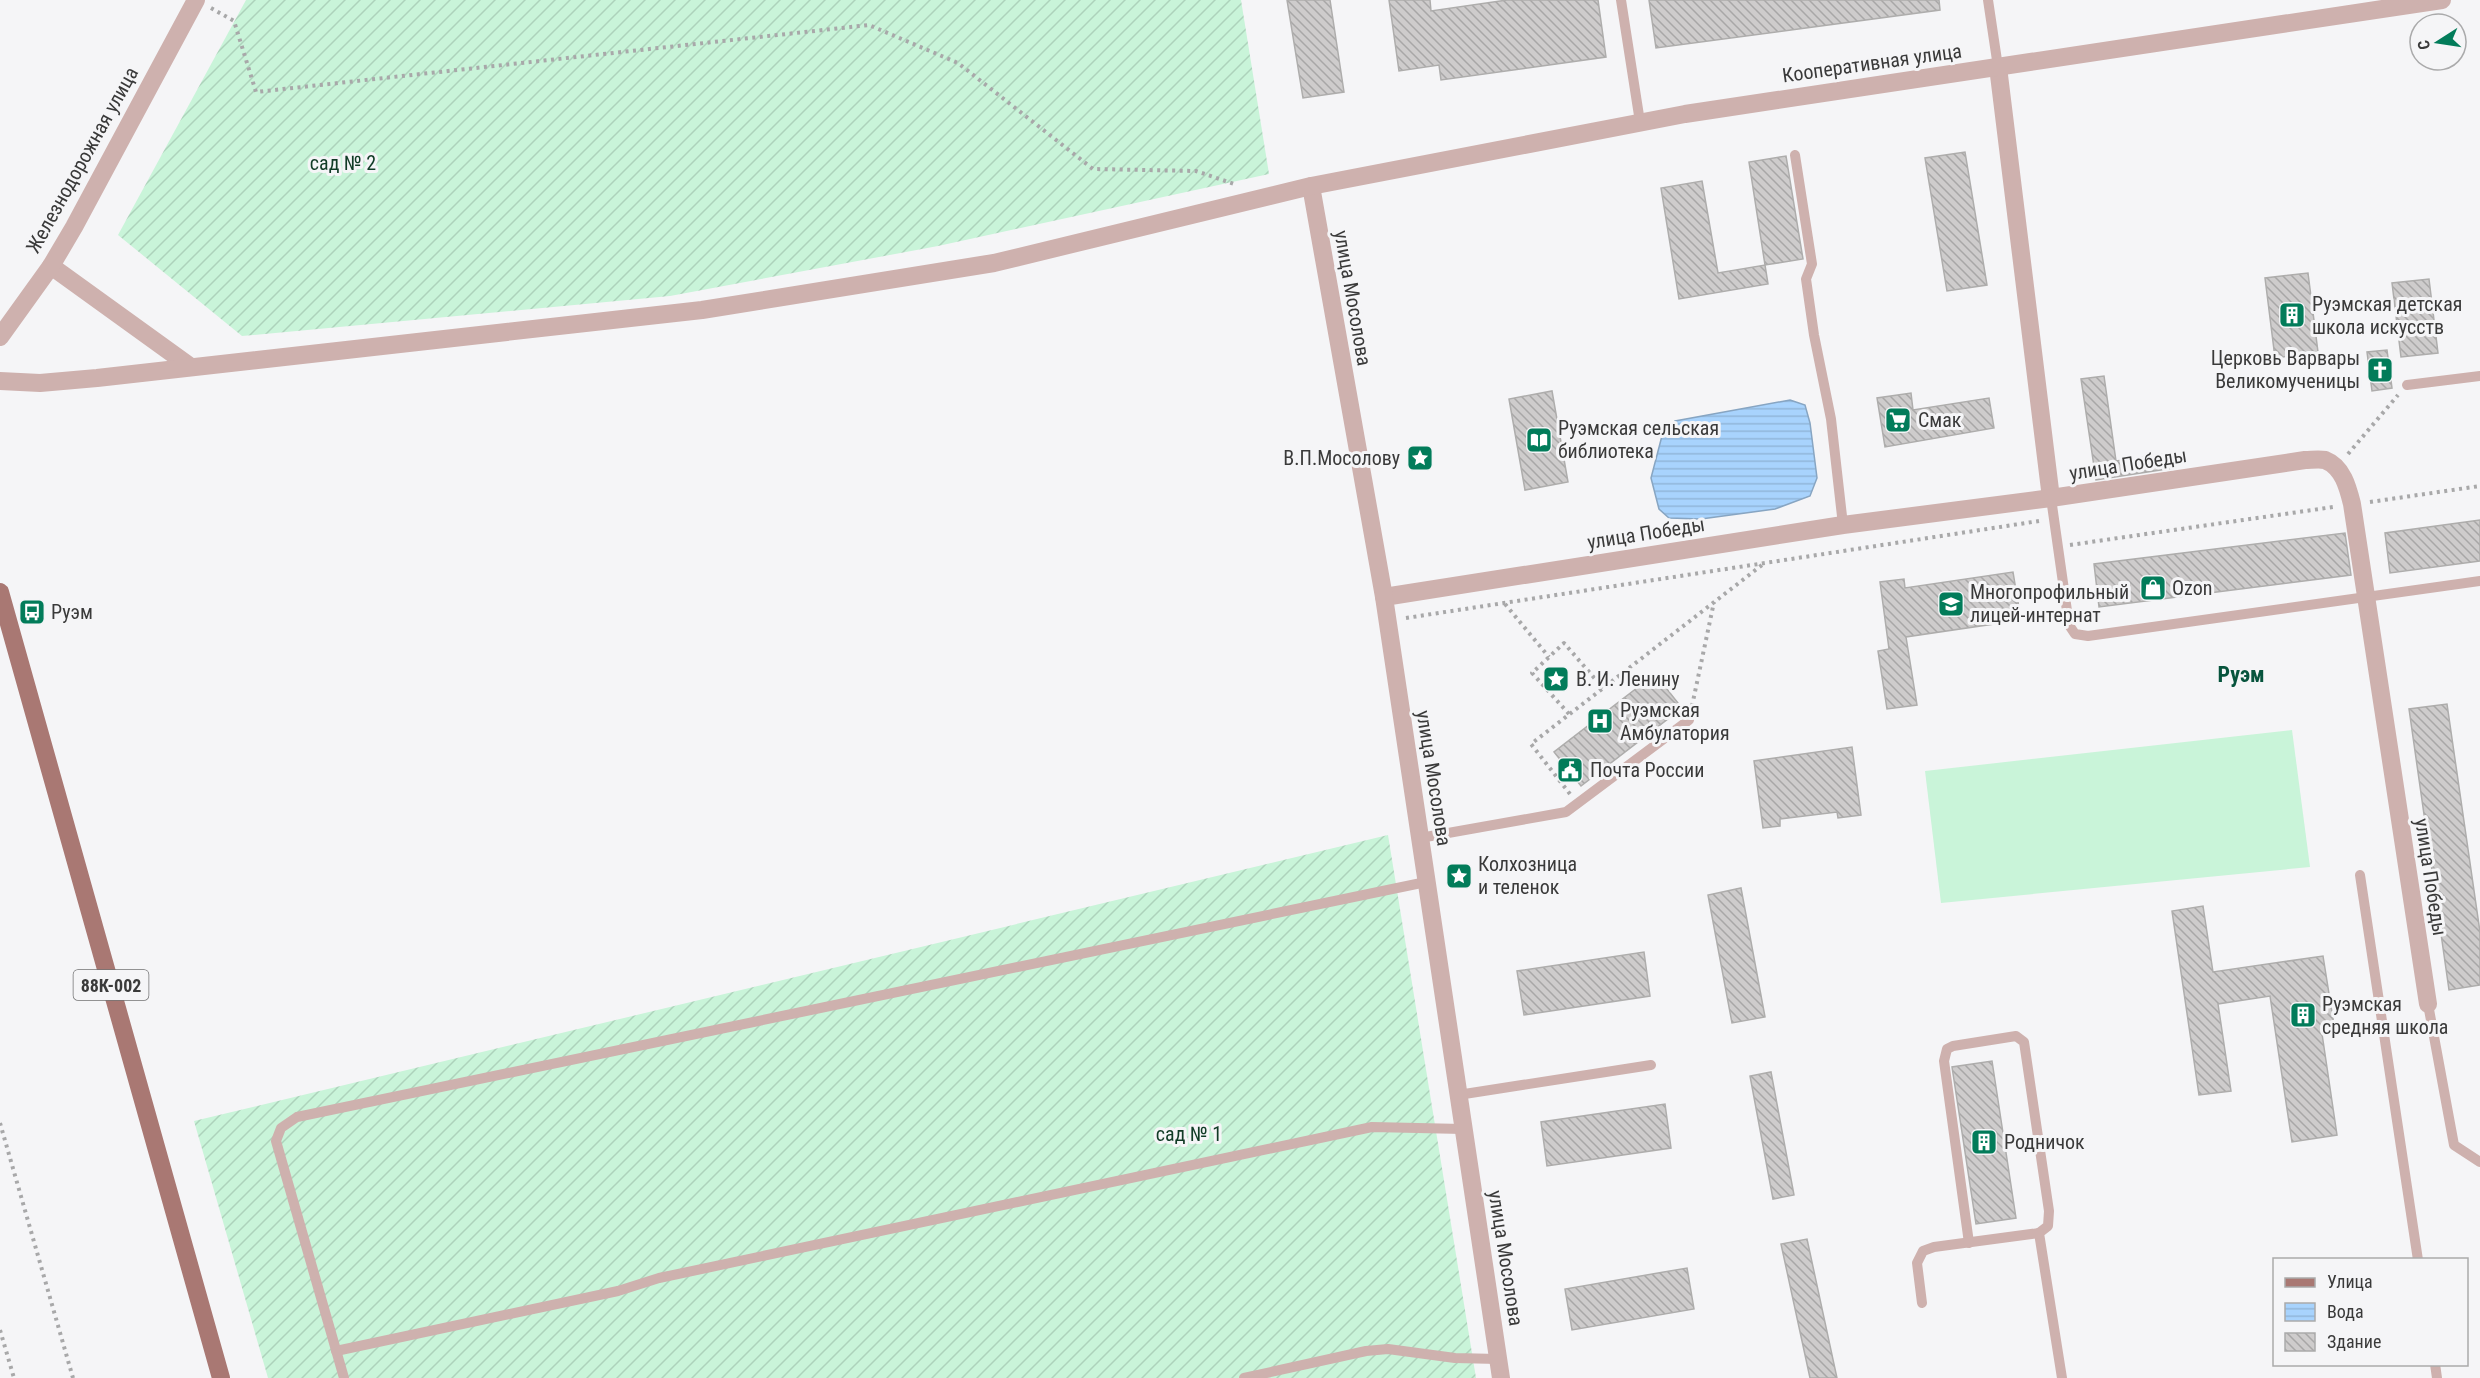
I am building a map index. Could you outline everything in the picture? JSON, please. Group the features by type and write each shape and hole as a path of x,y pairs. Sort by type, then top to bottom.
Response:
{"main road":[{"name":"88К-002","path":"0,592 221,1378"}],"street":[{"name":"Кооперативная улица","path":"0,381 40,382 191,367 702,310 994,263 1311,186 1640,122 2442,0"},
{"name":"Железнодорожная улица","path":"0,338 51,266 201,3"},
{"path":"1998,68 2051,498"},
{"name":"улица Мосолова","path":"1311,186 1384,597 1501,1378"},
{"path":"51,266 191,367"},
{"name":"улица Победы","path":"1384,597 1843,525 2051,498 2305,460 2324,460 2336,468 2347,484 2352,504 2428,1004"}],"lane":[{"path":"1621,0 1640,122"},
{"path":"1988,0 1998,68"},
{"path":"1795,155 1812,264 1806,279 1814,335 1831,419 1843,525"},
{"path":"2406,384 2480,376"},
{"path":"2051,498 2069,625 2075,634 2088,636 2480,581"},
{"path":"1420,838 1566,812 1689,720"},
{"path":"2360,875 2418,1258"},
{"path":"344,1378 276,1142 281,1128 297,1117 1426,882"},
{"path":"2428,1004 2454,1145 2480,1162"},
{"path":"1922,1303 1917,1263 1923,1251 1934,1247 1969,1243 2039,1233 2048,1226 2049,1211 2024,1042 2016,1036 1953,1046 1947,1049 1944,1061 1969,1243"},
{"path":"1458,1095 1651,1065"},
{"path":"336,1351 618,1291 670,1275 1372,1127 1464,1129"},
{"path":"2039,1233 2062,1378"},
{"path":"1244,1378 1366,1351 1388,1349 1455,1358 1498,1359"}],"path":[{"path":"201,3 234,21 256,92 869,25 958,63 1093,169 1196,171 1232,182 1265,198"},
{"path":"2336,468 2406,384"},
{"path":"2058,546 2480,486"},
{"path":"1387,621 2054,519"},
{"path":"1578,804 1531,744 1764,563"},
{"path":"1689,720 1715,602"},
{"path":"1504,603 1549,657"},
{"path":"1569,714 1532,673 1564,643 1603,688"},
{"path":"0,1123 73,1378"},
{"path":"0,1330 14,1378"}],"green space":[{"name":"сад № 2","path":"246,0 1241,0 1269,174 938,246 670,296 242,336 118,235"},
{"path":"2292,730 2310,867 1941,903 1925,771"},
{"name":"сад № 1","path":"1388,835 1476,1378 268,1378 194,1121"}],"water":[{"path":"1790,400 1805,405 1810,423 1817,478 1810,496 1775,509 1701,519 1669,518 1659,509 1651,478 1663,432 1675,421"}],"building":[{"path":"1287,0 1330,0 1344,92 1303,98"},
{"path":"1389,0 1430,0 1431,11 1507,0 1598,0 1606,57 1441,80 1439,65 1399,71"},
{"path":"1649,0 1939,0 1940,10 1656,48"},
{"path":"1965,152 1987,285 1947,291 1925,158"},
{"path":"1786,156 1803,259 1765,265 1749,162"},
{"path":"1702,181 1718,273 1765,265 1768,284 1679,299 1661,188"},
{"name":"Руэмская детская школа искусств","path":"2308,273 2318,352 2275,358 2265,278"},
{"path":"2429,279 2438,353 2401,357 2392,283"},
{"name":"Церковь Варвары Великомученицы","path":"2387,350 2392,388 2372,391 2367,352"},
{"path":"2104,376 2116,461 2171,453 2173,468 2096,480 2081,379"},
{"name":"Руэмская сельская библиотека","path":"1552,391 1568,482 1525,490 1509,399"},
{"path":"1911,393 1913,410 1989,398 1994,428 1885,447 1877,398"},
{"path":"2480,520 2480,561 2390,573 2385,533"},
{"path":"2345,533 2351,575 2099,607 2094,564"},
{"name":"Многопрофильный лицей-интернат","path":"2013,572 2021,620 1906,637 1917,705 1887,709 1878,651 1889,649 1880,582 1904,579 1905,588"},
{"path":"1655,674 1682,708 1581,786 1554,752"},
{"path":"2447,704 2480,932 2480,985 2449,990 2409,709"},
{"path":"1852,747 1861,815 1838,818 1837,812 1780,819 1780,826 1763,828 1754,761"},
{"path":"1741,888 1765,1017 1732,1023 1708,895"},
{"name":"Руэмская средняя школа","path":"2203,906 2213,972 2323,956 2334,1025 2321,1027 2337,1135 2292,1142 2270,996 2218,1004 2231,1091 2199,1095 2172,911"},
{"path":"1644,952 1650,996 1524,1015 1517,971"},
{"name":"Родничок","path":"1992,1061 2016,1218 1976,1224 1952,1067"},
{"path":"1771,1072 1794,1195 1773,1199 1750,1076"},
{"path":"1665,1104 1671,1148 1547,1166 1541,1122"},
{"path":"1807,1239 1837,1378 1810,1378 1781,1244"},
{"path":"1687,1268 1694,1309 1572,1330 1565,1289"}],"place":[{"name":"Руэмская детская школа искусств","path":"2292,315"},
{"name":"Церковь Варвары Великомученицы","path":"2380,370"},
{"name":"Смак","path":"1898,420"},
{"name":"Руэмская сельская библиотека","path":"1539,440"},
{"name":"В.П.Мосолову","path":"1420,458"},
{"name":"Ozon","path":"2153,588"},
{"name":"Многопрофильный лицей-интернат","path":"1951,604"},
{"name":"Руэм","path":"32,612"},
{"name":"В. И. Ленину","path":"1556,679"},
{"name":"Руэмская Амбулатория","path":"1600,721"},
{"name":"Почта России","path":"1570,770"},
{"name":"Колхозница и теленок","path":"1459,876"},
{"name":"Руэмская средняя школа","path":"2303,1015"},
{"name":"Родничок","path":"1984,1142"}],"district":[{"name":"Руэм","path":"2241,674"}]}
